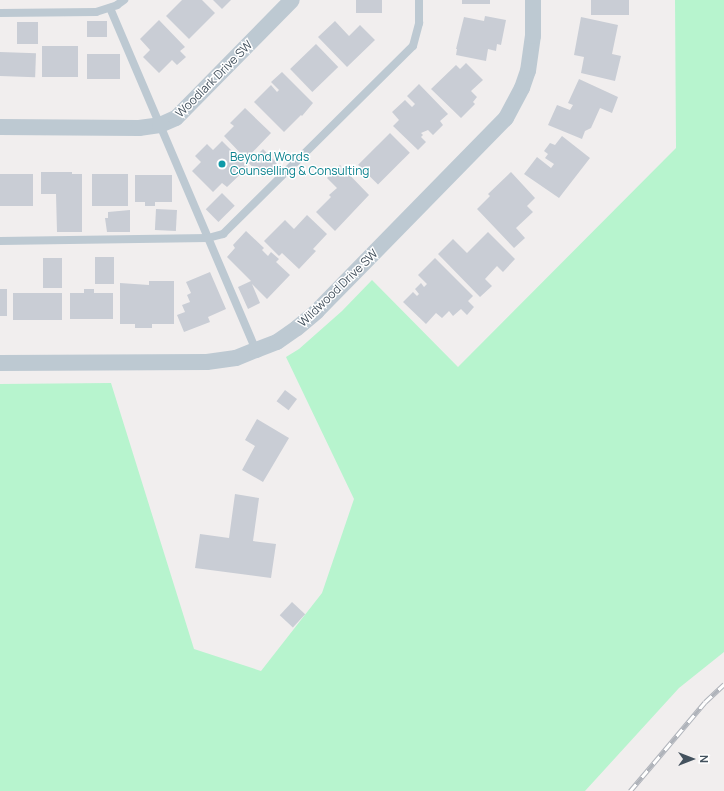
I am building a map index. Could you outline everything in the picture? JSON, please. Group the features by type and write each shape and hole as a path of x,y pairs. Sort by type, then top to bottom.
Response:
{"street":[{"name":"Woodlark Drive SW","path":"0,127 139,128 160,125 176,118 287,7 292,0"},
{"name":"Wildwood Drive SW","path":"0,363 207,362 236,358 277,342 317,311 506,118 522,88 528,71 533,36 533,0"}],"lane":[{"path":"0,13 96,12 110,8 124,0"},
{"path":"0,241 208,238 223,234 413,46 419,24 419,0"},
{"path":"110,8 256,350"}],"green space":[{"path":"675,0 724,0 724,652 679,688 585,791 0,791 0,384 111,383 194,649 261,671 322,593 354,499 286,357 299,349 342,311 372,280 458,367 676,148"}],"building":[{"path":"182,0 202,0 215,13 189,39 166,16"},
{"path":"213,0 231,0 222,9"},
{"path":"356,0 382,0 382,13 356,13"},
{"path":"462,0 490,0 490,4 462,4"},
{"path":"591,0 629,0 629,15 591,15"},
{"path":"485,16 506,20 501,45 497,44 496,51 488,49 486,61 456,55 456,49 464,17 484,21"},
{"path":"581,17 618,25 612,54 621,56 615,81 581,73 584,57 574,55"},
{"path":"159,20 185,47 180,51 186,57 177,65 172,60 159,73 143,57 150,50 140,39"},
{"path":"87,21 107,21 107,37 87,37"},
{"path":"335,21 349,36 360,25 375,40 347,67 318,37"},
{"path":"17,22 38,22 38,44 17,44"},
{"path":"316,44 338,67 312,92 290,69"},
{"path":"42,46 78,46 78,77 42,77"},
{"path":"0,52 36,53 35,77 0,76"},
{"path":"87,54 120,54 120,79 87,79"},
{"path":"466,63 483,80 471,91 477,97 473,102 475,104 461,118 431,89 456,65 460,69"},
{"path":"282,72 313,103 302,116 301,115 284,132 254,102 271,85 277,92 279,90 271,82"},
{"path":"579,79 618,97 612,113 600,108 591,128 585,131 582,139 548,125 557,105 570,110 573,105 568,103"},
{"path":"419,84 448,114 440,121 443,125 433,135 428,130 421,133 423,135 421,137 426,142 418,150 393,126 399,120 392,112 405,100 412,107 415,104 407,96"},
{"path":"245,108 271,133 246,159 224,136 234,126 230,123"},
{"path":"390,133 410,153 378,185 358,165"},
{"path":"562,136 590,158 559,198 524,174 537,157 551,168 554,164 545,158 548,154 544,151 550,143 555,145"},
{"name":"Beyond Words Counselling & Consulting","path":"222,141 248,167 227,187 222,183 213,192 192,171 201,162 195,156 207,144 213,150"},
{"path":"263,149 277,163 263,177 249,163"},
{"path":"340,165 369,195 335,231 316,212 331,197 329,195 337,188 327,178"},
{"path":"41,172 72,172 72,174 82,174 82,232 57,232 56,194 41,194"},
{"path":"511,172 535,198 527,206 533,212 516,228 525,238 514,248 477,209 490,196 488,194"},
{"path":"0,174 33,174 33,206 0,206"},
{"path":"92,174 128,174 128,206 92,206"},
{"path":"135,175 172,175 172,202 155,202 155,206 145,206 145,202 135,202"},
{"path":"222,193 235,206 218,222 206,209"},
{"path":"156,209 177,210 176,231 155,230"},
{"path":"130,210 130,232 107,232 105,218 108,218 108,212"},
{"path":"307,215 327,234 313,249 316,251 299,269 282,253 279,256 264,241 285,220 294,229"},
{"path":"246,231 264,248 262,250 268,256 271,252 279,259 276,262 290,275 267,299 252,284 260,303 248,309 238,287 251,281 227,257 235,248 233,245"},
{"path":"488,232 515,259 503,272 497,266 485,279 492,286 480,297 438,254 453,239 467,253"},
{"path":"95,257 114,257 114,284 95,284"},
{"path":"43,258 62,258 62,288 43,288"},
{"path":"435,258 473,296 468,301 474,307 467,315 461,309 453,316 449,311 442,318 436,313 426,324 403,302 413,292 417,296 419,294 415,289 421,283 424,287 427,284 418,275"},
{"path":"210,272 226,309 208,317 210,322 184,332 177,315 185,312 182,305 190,302 187,295 191,293 186,282"},
{"path":"149,281 174,281 174,324 152,324 152,328 135,328 135,324 120,324 120,283 149,285"},
{"path":"0,289 7,289 7,316 0,316"},
{"path":"84,289 94,289 94,293 113,293 113,319 70,319 70,293 84,293"},
{"path":"13,293 62,293 62,320 13,320"},
{"path":"285,390 297,399 289,410 277,401"},
{"path":"257,419 289,438 263,482 242,470 255,446 245,440"},
{"path":"235,494 259,498 253,541 276,544 271,578 195,568 200,534 229,538"},
{"path":"292,602 305,614 293,627 280,615"}],"railway":[{"path":"630,791 705,702 724,684"}],"place":[{"name":"Beyond Words Counselling & Consulting","path":"222,164"}]}
